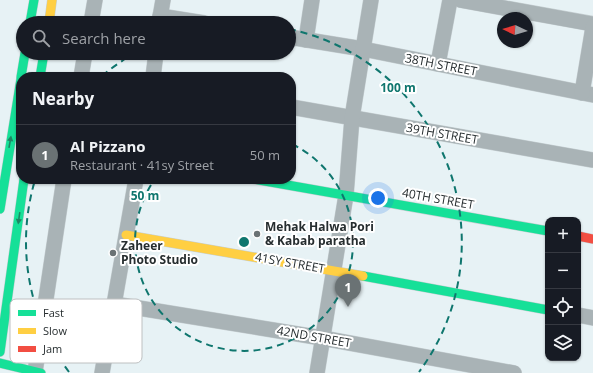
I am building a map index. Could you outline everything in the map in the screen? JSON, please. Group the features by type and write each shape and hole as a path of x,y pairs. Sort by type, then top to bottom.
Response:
{"street":[{"path":"31,16 34,0"},
{"path":"49,16 52,0"},
{"path":"92,16 95,0"},
{"path":"160,16 163,0"},
{"path":"306,40 312,0"},
{"path":"317,373 346,195 352,118 371,0"},
{"path":"438,64 450,0"},
{"path":"460,0 593,25 587,94"},
{"name":"38TH STREET","path":"296,38 438,64 587,94"},
{"path":"22,72 24,60"},
{"path":"41,72 43,60"},
{"path":"82,72 84,60"},
{"path":"154,72 155,60"},
{"name":"39TH STREET","path":"296,108 593,160"},
{"path":"0,208 16,109"},
{"path":"0,352 23,184"},
{"path":"48,299 63,184"},
{"path":"115,299 135,184"},
{"name":"40TH STREET","path":"282,184 545,230"},
{"name":"41SY STREET","path":"126,235 545,309"},
{"path":"581,237 593,239"},
{"name":"42ND STREET","path":"142,309 322,338 514,373"},
{"path":"581,316 593,318"},
{"path":"0,363 38,372"},
{"path":"102,373 104,363"}],"traffic: fast":[{"path":"31,16 34,0"},
{"path":"22,72 24,60"},
{"path":"41,72 43,60"},
{"path":"0,209 16,110"},
{"path":"0,352 23,184"},
{"path":"281,184 545,230"},
{"path":"363,276 545,309"},
{"path":"0,363 41,373"}],"traffic: slow":[{"path":"50,16 52,0"},
{"path":"126,235 363,276"}],"traffic: jam":[{"path":"581,237 593,239"}],"place":[{"name":"Mehak Halwa Pori & Kabab paratha","path":"257,234"},
{"name":"Zaheer Photo Studio","path":"113,253"},
{"name":"Al Pizzano","path":"348,307"}]}
